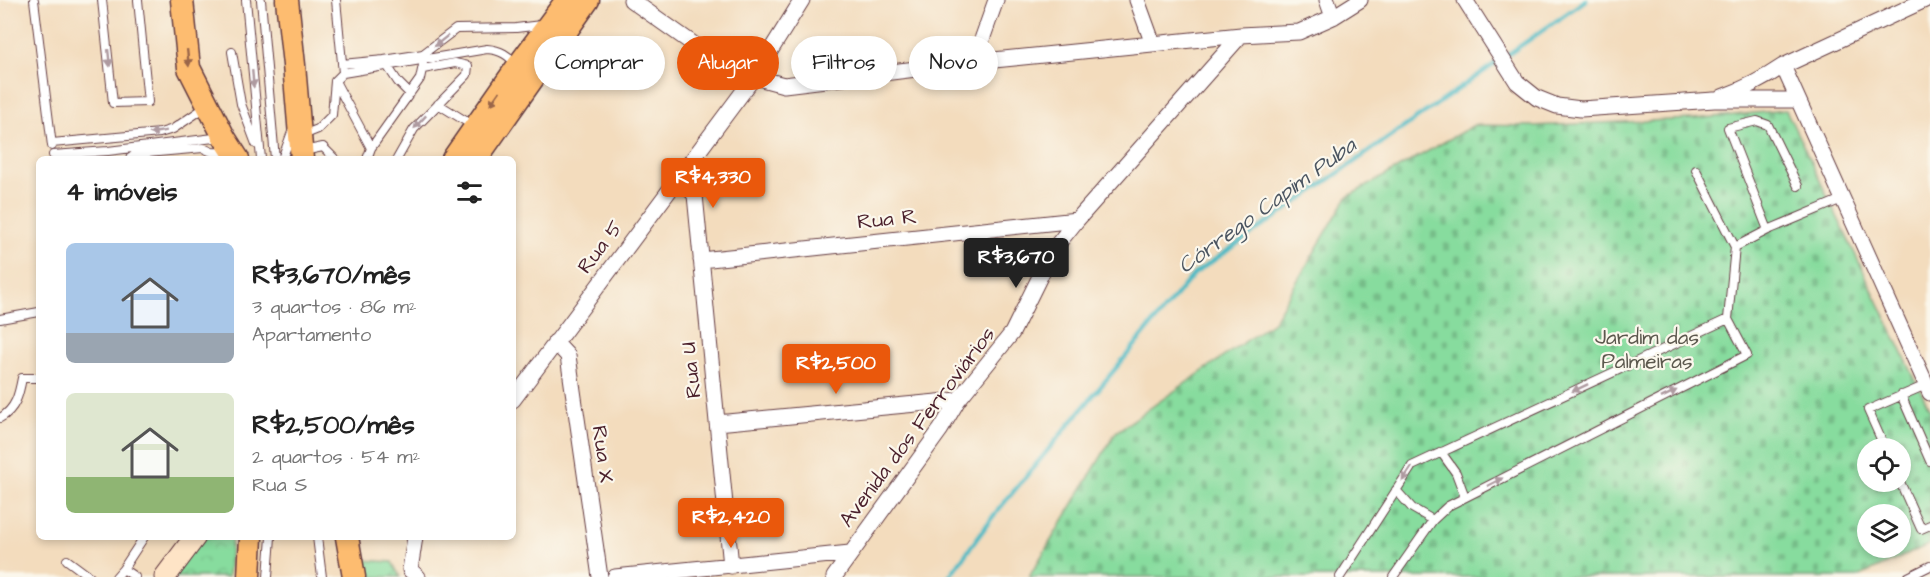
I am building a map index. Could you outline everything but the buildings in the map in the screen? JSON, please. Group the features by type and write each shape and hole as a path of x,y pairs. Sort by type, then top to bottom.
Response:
{"main road":[{"path":"182,0 189,68 233,150"},
{"path":"287,0 294,65 296,144"},
{"path":"455,156 567,0"},
{"path":"478,156 588,0"},
{"path":"165,577 193,540"},
{"path":"249,577 251,540"},
{"path":"348,540 354,577"}],"street":[{"path":"631,0 682,36"},
{"name":"Rua 5","path":"779,37 802,0"},
{"path":"983,36 996,0"},
{"path":"1137,0 1153,44"},
{"path":"1327,0 1333,16"},
{"path":"998,60 1241,35 1299,32 1360,0"},
{"path":"1465,0 1517,82 1537,98 1557,106 1581,109 1714,100 1797,100"},
{"path":"1714,100 1744,88 1783,66 1925,0"},
{"name":"Avenida dos Ferroviários","path":"834,577 941,429 958,400 1012,333 1053,250 1241,35"},
{"path":"1783,66 1929,387"},
{"path":"779,84 784,85 909,70"},
{"name":"Rua 5","path":"516,396 744,90"},
{"name":"Rua U","path":"679,177 695,195 732,566"},
{"name":"Rua R","path":"701,260 1077,220"},
{"name":"Rua X","path":"555,342 568,356 600,577"},
{"path":"717,423 958,400"},
{"path":"414,574 415,540"},
{"path":"615,577 850,553"}],"lane":[{"path":"34,0 54,156"},
{"path":"102,0 114,103 148,102 138,0"},
{"path":"246,0 261,156"},
{"path":"261,0 275,156"},
{"path":"336,0 344,73"},
{"path":"368,156 371,148 420,79 423,57 456,29 516,28 549,24"},
{"path":"296,144 318,129 332,115 335,81 344,73 385,63 479,50 506,53 518,66"},
{"path":"232,52 241,104 260,156"},
{"path":"342,64 385,63"},
{"path":"385,63 398,82 410,94"},
{"path":"399,156 414,129 467,75 468,66 455,63 423,69"},
{"path":"335,81 371,148"},
{"path":"438,104 474,127"},
{"path":"52,143 160,133 173,129 208,105"},
{"path":"1768,230 1728,128 1757,121 1768,125 1798,186"},
{"path":"87,140 89,152"},
{"path":"296,144 323,147 332,156"},
{"path":"133,156 203,148 212,152 233,150"},
{"path":"61,156 89,152 233,150"},
{"path":"1393,577 1433,520 1448,506 1747,355 1728,319 1736,247 1696,170"},
{"path":"1736,247 1768,230 1842,199"},
{"path":"0,318 36,312"},
{"path":"1340,577 1412,466 1728,319"},
{"path":"0,418 18,399 22,378 36,378"},
{"path":"1881,438 1868,410 1901,395 1929,387"},
{"path":"1901,395 1930,461"},
{"path":"1441,452 1456,472 1465,497"},
{"path":"1396,490 1412,508 1433,520"},
{"path":"1904,492 1921,529 1930,525"},
{"path":"116,577 142,540"},
{"path":"268,577 271,540"},
{"path":"317,540 322,577"},
{"path":"67,560 90,577"},
{"path":"1908,577 1930,566"},
{"path":"123,569 135,577"}],"green space":[{"name":"Jardim das Palmeiras","path":"1786,110 1930,410 1930,544 1911,553 1911,504 1857,504 1857,558 1899,558 1858,577 1029,577 1116,432 1273,322 1347,197 1474,125 1531,126 1694,119"},
{"path":"198,540 232,540 228,577 170,577"},
{"path":"361,560 392,562 400,577 365,577"}],"waterway":[{"name":"Córrego Capim Puba","path":"949,577 994,515 1194,274 1586,0"}]}
